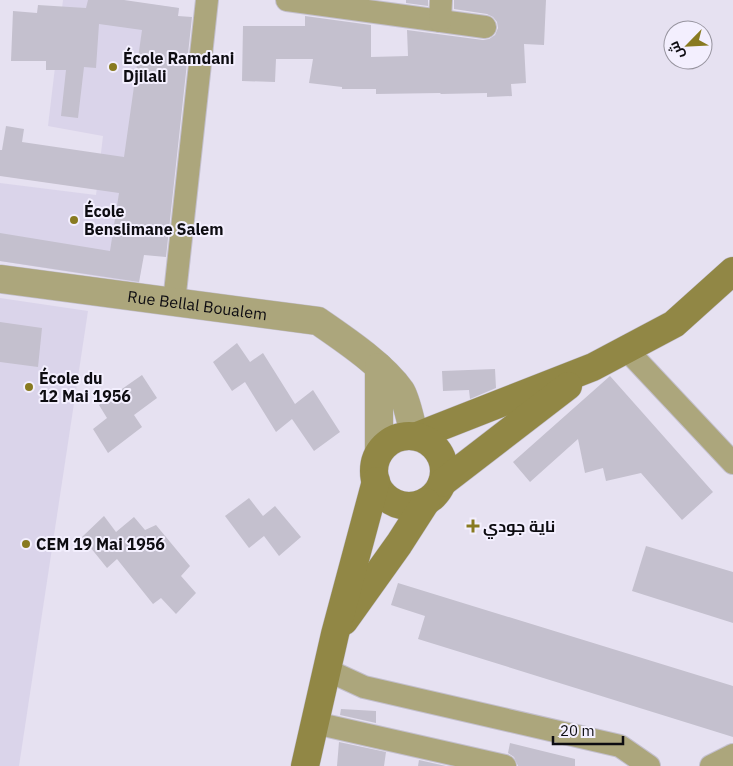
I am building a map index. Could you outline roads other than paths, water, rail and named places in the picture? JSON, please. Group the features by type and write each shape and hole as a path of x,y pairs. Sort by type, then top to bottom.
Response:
{"main road":[{"path":"592,367 417,505 406,506 396,503 387,498 380,490 374,471 375,461 379,452 395,438 416,436 592,367 674,324 733,271"},
{"path":"335,634 434,492 444,471 442,459 436,449 427,441 416,436"},
{"path":"305,766 335,634 376,481"}],"street":[{"path":"174,302 207,0"},
{"path":"287,0 440,10 485,27"},
{"name":"Rue Bellal Boualem","path":"0,280 318,321 351,344 379,367 402,392 416,436"},
{"path":"626,349 733,463"},
{"path":"379,367 379,452"},
{"path":"327,670 364,687 649,766"},
{"path":"314,723 504,766"},
{"path":"711,766 733,755"}],"place":[{"name":"École Ramdani Djilali","path":"113,67"},
{"name":"École Benslimane Salem","path":"74,220"},
{"name":"École du 12 Mai 1956","path":"29,387"},
{"name":"ناية جودي","path":"473,526"},
{"name":"CEM 19 Mai 1956","path":"26,544"}]}
